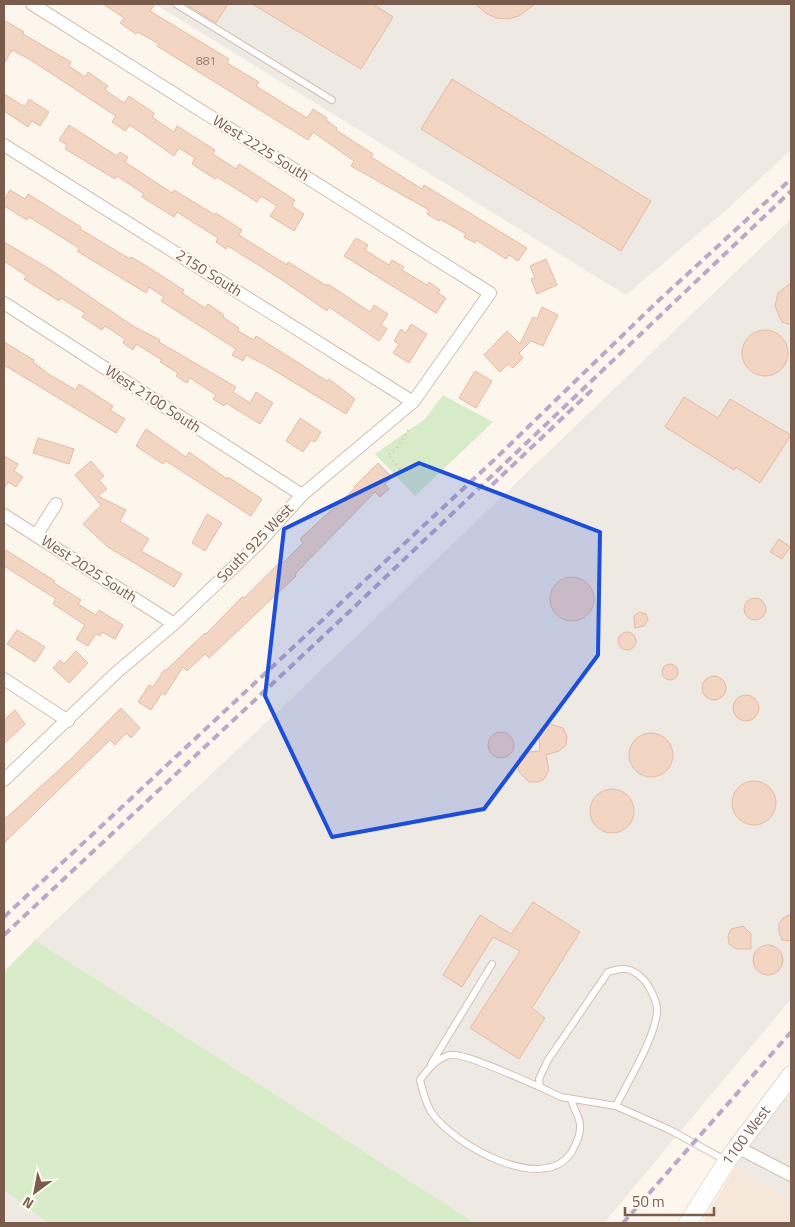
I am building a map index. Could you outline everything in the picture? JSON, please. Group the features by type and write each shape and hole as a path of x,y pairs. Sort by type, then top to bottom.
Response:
{"street":[{"name":"West 2225 South","path":"32,4 490,293"},
{"name":"2150 South","path":"5,148 414,402"},
{"name":"South 925 West","path":"4,780 117,672 174,624 258,544 302,495 414,402 490,293"},
{"name":"West 2100 South","path":"4,303 302,495"},
{"path":"37,534 56,504"},
{"name":"West 2025 South","path":"4,515 37,534 174,624"},
{"path":"4,678 68,720"},
{"name":"1100 West","path":"688,1223 732,1154 791,1075"},
{"path":"732,1154 791,1175"}],"lane":[{"path":"176,4 332,100"},
{"path":"492,964 420,1080 425,1099 432,1113 446,1128 488,1157 521,1168 544,1169 566,1160 578,1142 580,1124 571,1099"},
{"path":"540,1088 539,1079 548,1060 608,972 622,968 634,970 648,983 657,1009 652,1033 616,1106"},
{"path":"430,1065 450,1054 470,1058 571,1099 616,1106 670,1130 732,1154"}],"path":[{"path":"400,469 388,455 396,448 409,429 408,427"}],"highlighted area":[{"path":"419,463 600,532 598,655 484,809 332,837 265,696 284,529"}],"shaded area":[{"path":"155,4 791,4 791,150 725,211 626,295"},
{"path":"791,219 791,999 604,1223 475,1223 35,940 291,699"},
{"path":"791,1083 791,1201 736,1166"},
{"path":"736,1166 791,1201 791,1223 702,1223"},
{"path":"4,1190 48,1223 4,1223"}],"green space":[{"path":"443,395 493,422 415,496 375,454 425,419"},
{"path":"35,940 475,1223 48,1223 4,1190 4,972"}],"building":[{"path":"103,4 155,4 150,11 229,59 227,63 259,82 256,86 307,118 313,109 327,118 326,120 337,128 336,130 373,154 371,157 422,189 424,185 527,248 518,261 509,255 506,259 476,240 475,243 464,237 466,234 427,214 429,210 351,166 354,161 313,132 308,140 157,46 159,44 138,32 136,34 120,23 124,18"},
{"path":"186,4 228,4 216,23"},
{"path":"252,4 373,4 393,17 361,69"},
{"path":"475,4 535,4 519,16 508,19 497,18 487,14"},
{"path":"4,20 24,32 23,34 71,62 69,66 85,77 88,72 108,86 105,90 124,103 129,96 154,113 152,117 174,132 177,126 215,150 213,154 236,169 239,164 295,200 292,206 304,214 294,231 270,216 277,206 261,196 257,202 217,177 215,179 192,164 195,158 179,148 174,156 130,125 125,131 112,122 116,116 29,59 12,50 4,64"},
{"path":"452,79 651,201 621,251 421,129"},
{"path":"4,94 25,107 29,99 49,112 40,126 32,121 28,127 4,111"},
{"path":"69,125 117,156 120,152 128,157 125,162 172,193 174,190 215,215 216,213 242,230 239,235 287,265 288,262 327,286 328,284 370,312 374,305 388,314 381,325 387,329 379,341 329,307 327,311 228,246 226,249 216,242 218,238 177,212 174,217 142,197 144,194 117,176 115,179 65,149 67,145 59,140"},
{"path":"10,190 25,199 28,194 81,227 80,229 130,259 131,257 143,264 184,290 182,293 205,308 208,304 239,328 238,331 254,340 256,336 327,381 329,379 355,399 346,414 246,355 243,361 232,355 236,349 161,301 164,297 149,287 146,293 77,251 79,248 29,217 27,220 4,206 4,200"},
{"path":"356,238 368,245 365,250 389,265 392,260 404,267 402,270 427,285 429,282 440,290 438,293 446,298 436,313 344,256"},
{"path":"4,242 48,268 133,326 160,340 159,342 236,387 233,392 250,403 256,392 273,403 260,424 226,403 224,406 213,399 216,395 190,378 187,383 176,376 178,373 160,362 162,360 136,344 133,350 123,343 125,339 105,326 102,330 82,317 85,313 61,298 59,301 24,279 27,276 4,261"},
{"path":"546,259 557,285 537,294 531,279 535,278 530,266"},
{"path":"791,283 791,325 782,322 775,306 778,293"},
{"path":"542,307 558,315 543,346 531,341 519,353 523,358 513,368 508,364 500,372 484,355 507,331 520,344 533,317 537,319"},
{"path":"411,324 427,334 409,363 393,353 399,344 394,341 401,329 406,333"},
{"path":"765,330 778,334 784,340 788,353 784,366 778,372 765,376 752,372 746,366 742,353 746,340 752,334"},
{"path":"4,342 34,360 33,362 50,375 76,390 79,384 113,406 110,410 125,419 116,433 4,365"},
{"path":"475,371 492,381 476,408 459,398"},
{"path":"684,397 718,418 730,399 791,435 760,483 736,467 734,470 665,427"},
{"path":"300,418 321,432 315,442 311,440 303,452 286,441"},
{"path":"146,429 186,457 189,452 227,479 228,477 262,499 251,516 166,461 163,464 136,446"},
{"path":"38,438 74,449 69,464 33,453"},
{"path":"4,456 18,464 14,471 23,477 16,487 8,482 4,489"},
{"path":"91,461 104,476 99,480 107,489 98,496 126,510 120,521 149,539 141,551 182,574 174,587 108,547 83,524 101,505 75,475"},
{"path":"378,463 392,477 385,484 389,489 380,497 375,492 295,574 296,576 209,658 205,654 187,671 183,667 165,695 162,693 151,710 138,702 149,685 153,687 164,670 206,634 281,561 283,563 303,543 300,539 355,488"},
{"path":"207,514 222,523 205,551 192,543"},
{"path":"779,539 790,547 782,559 770,552"},
{"path":"4,549 81,600 78,604 96,615 99,610 123,625 115,639 102,632 100,636 96,634 88,646 76,639 85,625 53,604 56,599 4,566"},
{"path":"568,577 576,577 588,583 594,599 588,615 576,621 568,621 556,615 550,603 550,595 556,583"},
{"path":"755,598 763,601 766,609 763,617 755,620 747,617 744,609 747,601"},
{"path":"639,612 646,614 648,620 644,626 635,628 634,616"},
{"path":"17,630 45,647 35,662 7,644"},
{"path":"627,632 633,635 636,641 633,647 627,650 621,647 618,641 621,635"},
{"path":"76,651 88,663 69,683 53,668 60,660 64,664"},
{"path":"670,664 678,672 670,680 662,672"},
{"path":"714,676 719,677 725,683 725,693 719,699 714,700 709,699 703,693 702,688 703,683 709,677"},
{"path":"746,695 755,699 759,708 755,717 746,721 737,717 733,708 737,699"},
{"path":"121,708 140,728 131,738 126,733 115,745 110,740 4,843 4,820 72,758"},
{"path":"15,710 25,724 4,744 4,720"},
{"path":"550,724 563,728 567,736 566,745 559,751 546,755 549,770 544,779 539,782 529,782 518,771 520,756 529,752 540,751 539,733"},
{"path":"501,732 510,736 514,745 510,754 501,758 492,754 488,745 492,736"},
{"path":"647,733 655,733 667,739 673,755 667,771 655,777 647,777 635,771 629,759 629,751 635,739"},
{"path":"750,781 758,781 770,787 776,803 770,819 758,825 750,825 738,819 732,807 732,799 738,787"},
{"path":"608,789 616,789 628,795 634,811 628,827 616,833 608,833 596,827 590,815 590,807 596,795"},
{"path":"533,902 580,932 532,1008 545,1018 519,1059 470,1028 520,951 493,937 462,987 443,975 480,915 511,934"},
{"path":"791,914 791,941 782,940 779,924 783,918"},
{"path":"743,926 751,934 751,949 736,949 729,944 728,936 731,929"},
{"path":"768,945 778,950 783,960 778,970 768,975 758,970 753,960 758,950"}],"railway":[{"path":"4,917 494,460 657,302 791,179"},
{"path":"4,935 350,611 791,191"},
{"path":"492,485 594,388"},
{"path":"623,1223 791,1032"}]}
